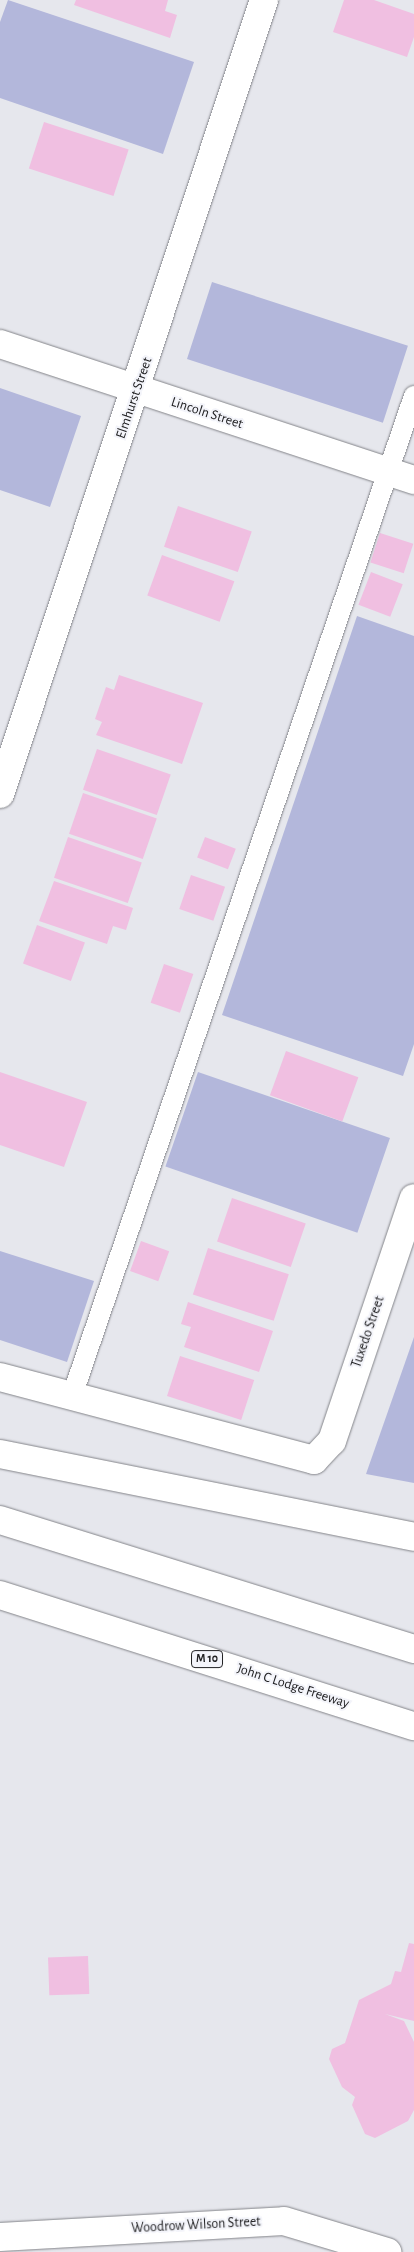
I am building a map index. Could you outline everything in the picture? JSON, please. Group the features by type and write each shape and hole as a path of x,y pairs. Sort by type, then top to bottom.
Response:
{"main road":[{"name":"Elmhurst Street","path":"0,794 137,390 264,0"},
{"name":"Lincoln Street","path":"0,344 414,480"},
{"name":"Tuxedo Street","path":"72,1396 314,1460 332,1441 414,1198"},
{"path":"0,1377 72,1396"},
{"path":"0,1454 414,1537"},
{"path":"0,1520 414,1649"},
{"name":"John C Lodge Freeway","path":"0,1594 414,1726"},
{"name":"Woodrow Wilson Street","path":"9,2242 66,2243 284,2221 387,2252"}],"lane":[{"path":"72,1396 414,396"}],"shaded area":[{"path":"8,0 194,62 163,154 0,98 0,22"},
{"path":"212,282 408,346 383,423 187,359"},
{"path":"0,388 81,416 50,507 0,490"},
{"path":"357,616 414,636 414,1044 403,1076 222,1015"},
{"path":"198,1072 390,1138 357,1233 165,1167"},
{"path":"0,1251 94,1281 67,1362 0,1340"},
{"path":"414,1337 414,1483 366,1474"}],"building":[{"path":"76,0 168,0 165,11 177,15 170,38 74,5"},
{"path":"344,0 374,0 414,14 414,37 407,57 333,32"},
{"path":"44,122 129,150 114,196 29,169"},
{"path":"178,506 252,531 238,572 164,547"},
{"path":"380,533 413,544 404,573 370,562"},
{"path":"162,555 234,581 220,622 147,595"},
{"path":"371,572 403,584 390,617 358,605"},
{"path":"119,675 203,703 182,764 96,735 102,722 95,719 106,687 114,690"},
{"path":"97,749 171,774 157,815 83,790"},
{"path":"83,793 157,818 143,859 69,834"},
{"path":"68,837 142,862 128,903 54,878"},
{"path":"205,837 236,849 228,869 197,858"},
{"path":"191,875 225,887 213,921 179,909"},
{"path":"54,881 133,908 126,930 113,926 107,944 39,921"},
{"path":"37,925 85,942 71,981 23,964"},
{"path":"164,964 193,974 180,1013 151,1003"},
{"path":"286,1051 358,1077 342,1122 270,1095"},
{"path":"0,1072 87,1102 64,1167 0,1145"},
{"path":"232,1198 306,1223 291,1267 217,1241"},
{"path":"141,1241 169,1251 158,1281 130,1271"},
{"path":"208,1248 289,1274 274,1321 193,1295"},
{"path":"188,1302 273,1331 259,1372 184,1347 191,1327 181,1324"},
{"path":"180,1356 254,1380 241,1420 167,1396"},
{"path":"409,1943 414,1944 414,2021 385,2014 404,2021 414,2042 414,2110 408,2121 375,2138 365,2134 352,2105 355,2097 342,2087 329,2059 332,2049 345,2043 359,2000 391,1984 395,1971 401,1972"},
{"path":"88,1956 89,1994 49,1995 48,1957"}]}
